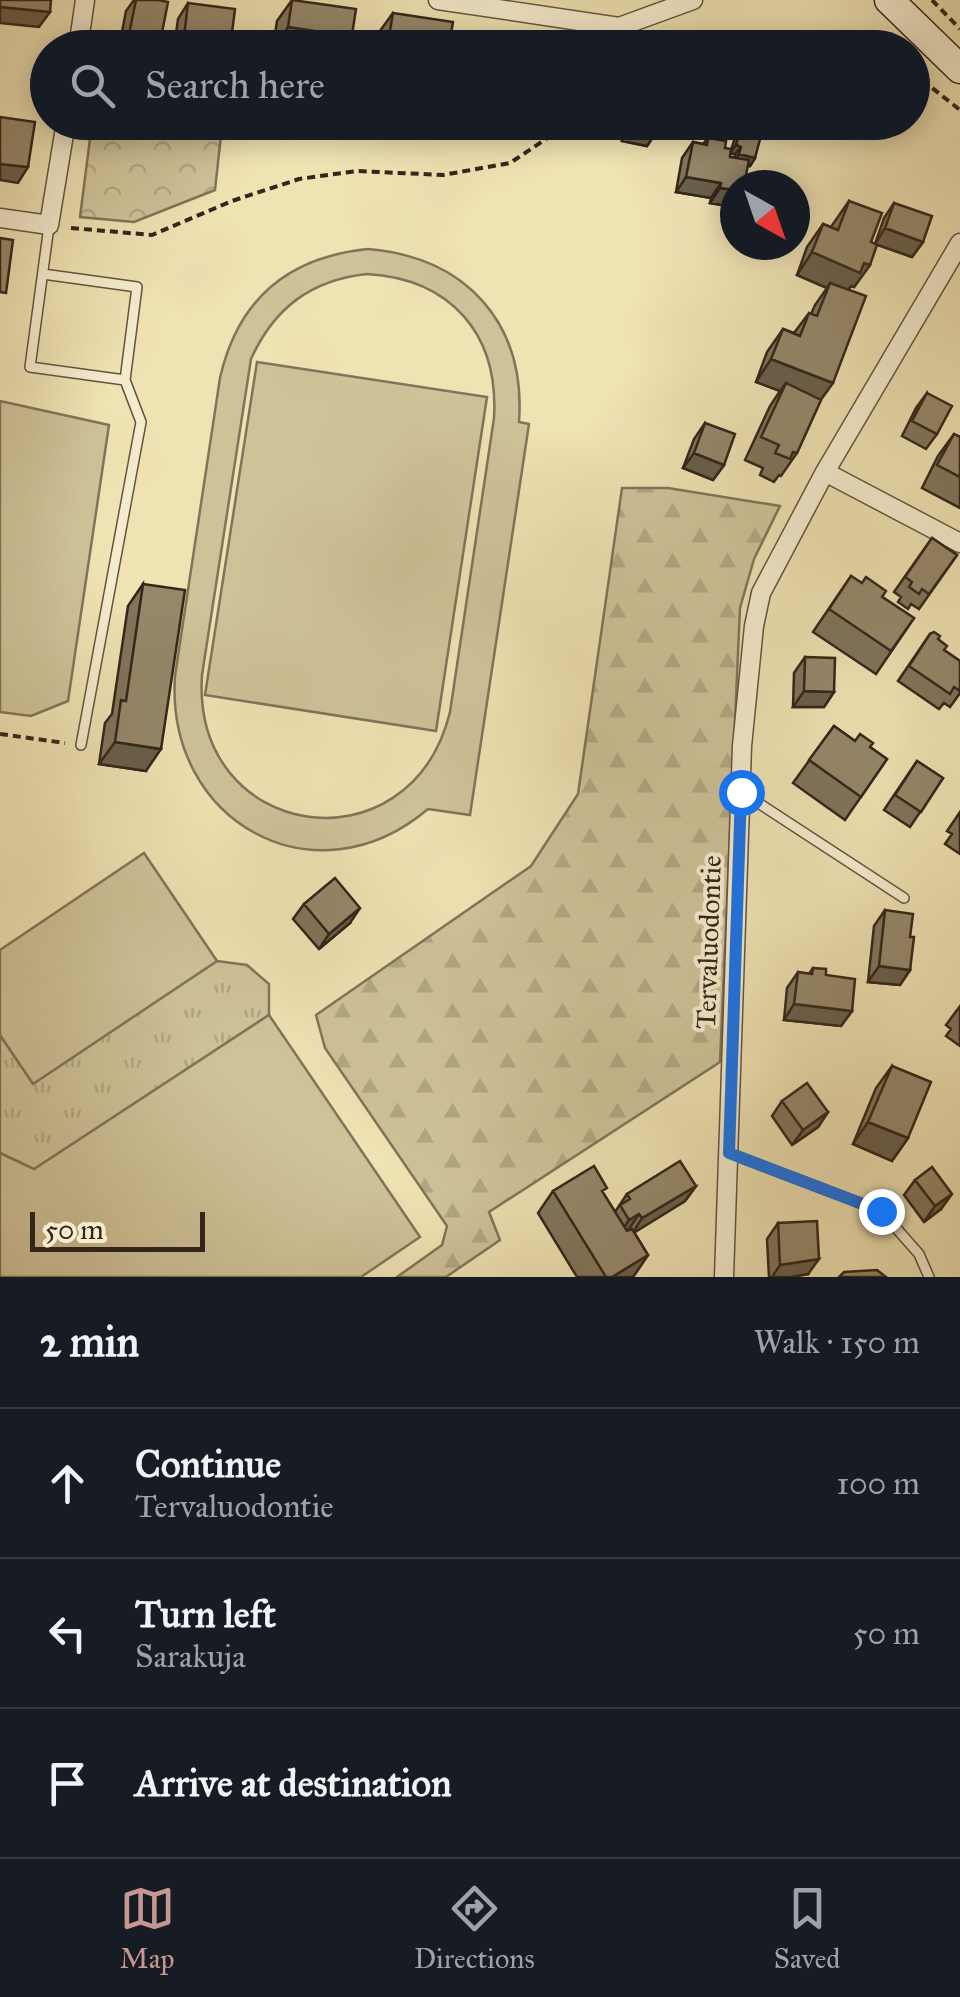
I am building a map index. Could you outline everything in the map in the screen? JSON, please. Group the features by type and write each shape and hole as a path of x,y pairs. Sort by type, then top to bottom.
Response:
{"street":[{"path":"81,30 85,0"},
{"path":"438,0 619,27 693,0"},
{"path":"889,0 919,30"},
{"path":"930,40 960,70"},
{"path":"0,218 49,225 63,140"},
{"name":"Tervaluodontie","path":"724,1277 741,792 754,626 762,592 826,472 960,243"},
{"path":"826,472 960,543"}],"lane":[{"path":"49,225 30,367 125,380"},
{"path":"43,274 138,287 125,380 141,422 80,745"},
{"path":"741,792 904,898"},
{"path":"729,1153 881,1211 919,1254 929,1277"}],"path":[{"path":"932,0 960,29"},
{"path":"930,89 960,110"},
{"path":"49,225 152,235 232,201 299,179 357,171 443,175 510,163 541,140"},
{"path":"0,734 80,745"}],"green space":[{"path":"90,140 220,140 215,190 134,222 80,217"},
{"path":"368,249 403,255 434,265 461,281 483,301 500,326 519,386 519,422 529,424 470,815 428,809 384,837 339,849 296,848 255,833 221,808 194,772 178,728 175,676 220,378 228,350 239,326 271,287 314,261","holes":["367,274 423,287 464,316 488,361 493,388 494,418 450,712 427,764 393,798 351,815 307,816 265,802 230,774 208,731 202,675 251,359 283,311 312,290"]},
{"path":"257,362 487,397 436,731 205,695"},
{"path":"0,401 109,425 68,701 31,716 0,712"},
{"path":"622,488 668,488 780,506 754,559 740,608 720,1062 489,1212 500,1240 446,1277 397,1277 442,1245 447,1226 325,1048 316,1015 531,866 578,794"},
{"path":"144,853 217,961 33,1084 0,1035 0,950"},
{"path":"217,961 247,965 269,984 269,1015 34,1170 0,1153 0,1035 33,1083"},
{"path":"269,1015 420,1237 361,1277 0,1277 0,1153 34,1169"}],"building":[{"path":"0,0 51,0 50,12 0,7"},
{"path":"136,0 168,2 163,30 130,30"},
{"path":"292,0 356,9 353,30 288,27"},
{"path":"188,3 235,9 232,30 185,30"},
{"path":"393,13 453,22 452,30 390,30"},
{"path":"0,117 30,121 32,140 28,167 0,164"},
{"path":"708,140 726,141 730,157 749,160 747,170 720,170 720,183 686,177 693,142 707,145"},
{"path":"737,140 760,140 755,158 739,154 741,147 736,145"},
{"path":"849,201 882,213 871,242 877,245 870,265 864,263 860,273 812,252 823,224 838,230"},
{"path":"894,203 932,216 923,242 885,228"},
{"path":"0,238 13,240 6,293 0,292"},
{"path":"830,283 866,296 833,383 771,359 783,329 800,336 809,313 817,316"},
{"path":"786,383 821,400 797,453 793,452 790,459 775,453 779,445 761,437"},
{"path":"927,393 952,406 937,434 912,421"},
{"path":"705,423 735,434 724,465 694,453"},
{"path":"954,434 960,437 960,477 937,465"},
{"path":"932,538 957,555 929,594 922,589 919,594 909,587 912,582 905,577"},
{"path":"851,576 862,583 866,577 886,591 882,597 914,618 891,651 829,609"},
{"path":"143,584 185,590 161,749 115,742 121,700 126,701"},
{"path":"934,632 947,646 944,650 960,661 960,691 954,687 950,694 909,666"},
{"path":"805,657 835,658 834,692 804,691"},
{"path":"834,726 855,741 860,734 887,759 861,797 809,760"},
{"path":"917,761 943,778 921,812 895,795"},
{"path":"335,878 360,908 329,934 304,904"},
{"path":"885,910 913,914 910,970 879,966"},
{"path":"813,968 826,969 826,975 855,979 852,1011 794,1004 798,972 812,974"},
{"path":"892,1066 931,1082 908,1138 868,1122"},
{"path":"807,1083 828,1112 803,1130 782,1101"},
{"path":"680,1161 696,1186 642,1218 639,1214 629,1220 620,1205 630,1199 627,1194"},
{"path":"594,1166 607,1188 602,1191 627,1231 632,1229 648,1255 612,1277 606,1277 553,1191"},
{"path":"932,1167 952,1194 935,1206 915,1180"},
{"path":"817,1221 819,1259 780,1265 778,1223"},
{"path":"877,1270 886,1277 839,1277 844,1272"}],"route":[{"path":"741,792 729,1153 881,1211"}]}
